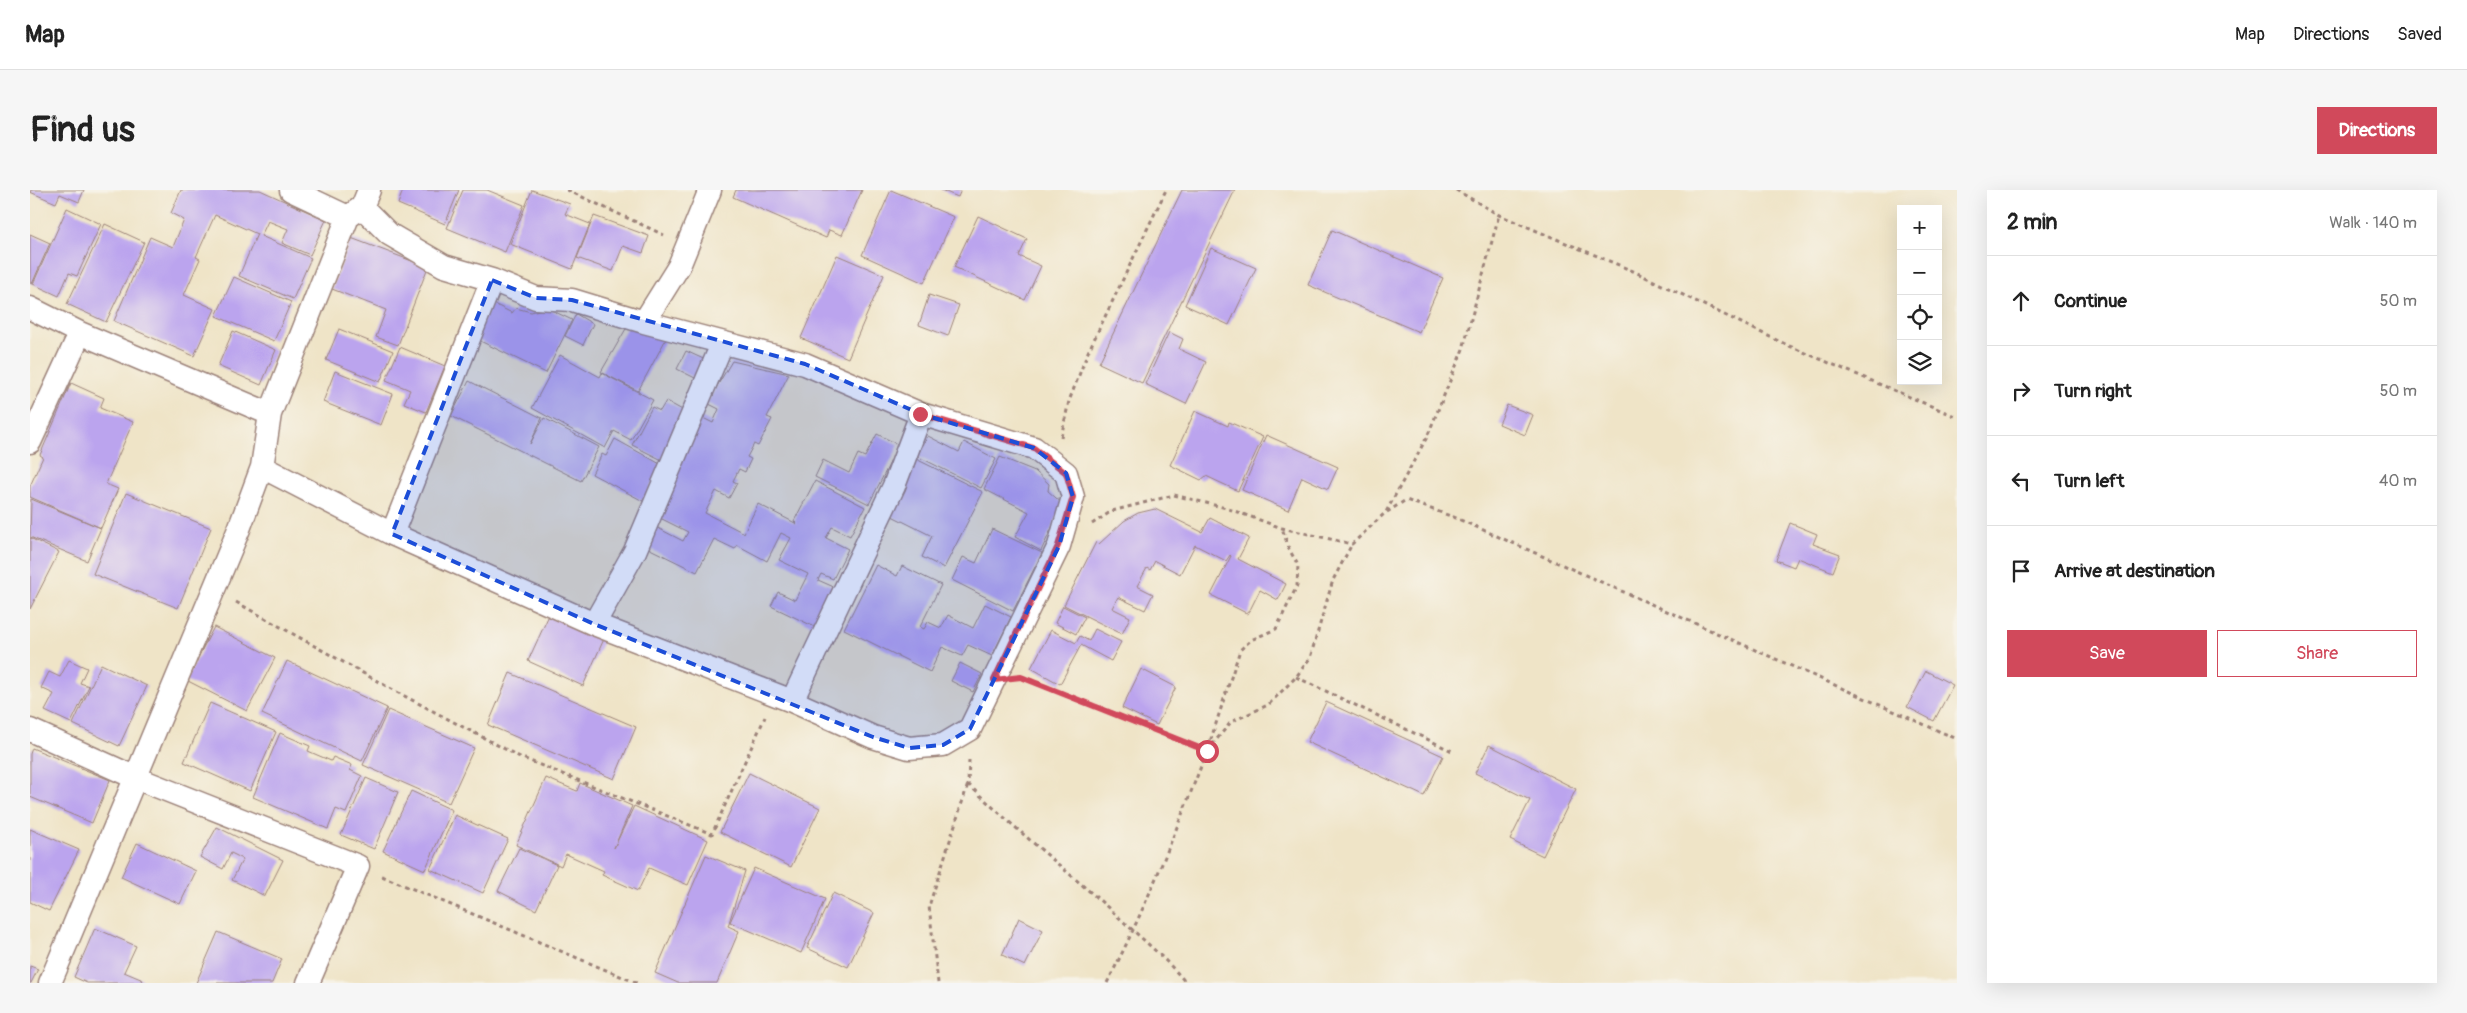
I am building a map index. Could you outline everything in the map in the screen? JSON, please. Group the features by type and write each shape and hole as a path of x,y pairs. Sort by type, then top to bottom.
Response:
{"street":[{"path":"262,467 392,534 594,624 784,698 872,737 909,748 943,745 970,730 1058,546 1073,497 1066,473 1034,448 920,414 805,364 722,344 572,300 536,298 492,280 444,266 389,234 360,204 291,190"},
{"path":"644,322 679,266 710,190"},
{"path":"50,983 214,590 262,467 270,414 360,204"},
{"path":"392,534 492,280"},
{"path":"30,308 80,333 270,414"},
{"path":"30,442 80,333"},
{"path":"594,624 635,551 722,344"},
{"path":"784,698 894,486 920,414"},
{"path":"30,730 136,778 358,866 308,983"}],"path":[{"path":"567,190 687,246"},
{"path":"1066,473 1058,448 1069,401 1088,352 1166,190"},
{"path":"1456,190 1499,215 1633,272 1788,345 1957,418"},
{"path":"1386,512 1427,437 1463,349 1499,215"},
{"path":"1058,546 1112,511 1174,495 1226,508 1282,528 1352,544"},
{"path":"1207,751 1231,722 1268,705 1296,677 1310,658 1333,580 1352,544 1386,512 1406,500 1456,518 1957,739"},
{"path":"1106,983 1134,931 1162,869 1207,751 1240,650 1251,640 1276,628 1297,586 1298,565 1289,549 1282,528"},
{"path":"214,590 395,692 520,756 712,834 784,698"},
{"path":"994,680 1021,677 1207,751"},
{"path":"1296,677 1452,751"},
{"path":"938,983 929,906 968,784 970,730"},
{"path":"968,784 1013,827 1089,890 1134,931 1174,968 1186,983"},
{"path":"358,866 637,983"}],"highlighted area":[{"path":"492,280 536,298 572,300 805,364 921,414 1034,448 1066,473 1073,497 1059,546 970,729 943,745 909,748 873,737 594,624 392,534"}],"building":[{"path":"31,190 84,190 79,202 60,194 56,203 30,192"},
{"path":"181,190 260,190 326,220 310,255 282,243 288,229 268,221 261,236 311,258 293,299 239,276 257,234 215,215 196,257 200,259 184,295 215,309 194,356 114,321 150,237 173,247 184,220 171,213"},
{"path":"403,190 459,190 445,224 398,204"},
{"path":"463,190 487,190 524,205 505,252 447,228"},
{"path":"532,190 570,204 565,214 590,224 572,269 510,244"},
{"path":"736,190 862,190 842,235 829,230 826,238 733,197"},
{"path":"891,190 954,217 924,283 862,255"},
{"path":"941,190 961,190 958,197"},
{"path":"1182,190 1235,190 1142,383 1099,363"},
{"path":"67,208 101,224 77,276 69,273 59,296 33,284"},
{"path":"594,216 649,236 643,253 623,246 613,271 577,258"},
{"path":"978,216 1027,239 1019,256 1041,266 1025,300 954,267"},
{"path":"105,224 144,242 106,322 67,304"},
{"path":"1332,230 1443,278 1419,332 1308,285"},
{"path":"30,234 50,243 32,284 30,283"},
{"path":"351,238 428,267 398,345 376,337 386,310 332,289"},
{"path":"1211,248 1256,268 1229,325 1185,305"},
{"path":"837,255 884,275 848,358 801,338"},
{"path":"234,277 291,302 274,341 216,316"},
{"path":"929,295 959,305 948,336 919,325"},
{"path":"492,303 512,313 516,308 531,312 547,308 572,320 546,373 474,338"},
{"path":"576,314 593,324 583,345 565,336"},
{"path":"627,327 667,337 638,391 601,372"},
{"path":"339,329 393,351 380,382 326,360"},
{"path":"233,331 276,350 261,385 218,366"},
{"path":"1169,332 1183,339 1179,349 1206,362 1186,404 1145,384"},
{"path":"400,347 445,366 426,412 404,403 410,390 386,380"},
{"path":"686,351 710,362 701,381 677,369"},
{"path":"560,355 600,377 602,373 653,400 631,440 614,431 605,448 532,408"},
{"path":"732,361 789,374 767,417 772,419 758,446 754,444 747,457 751,459 745,472 739,469 733,481 737,483 729,498 716,491 705,513 744,533 758,504 797,524 794,521 815,481 865,507 850,536 832,527 826,538 848,549 833,579 821,574 818,580 836,588 817,628 771,606 778,592 795,600 808,574 779,560 791,538 781,533 767,561 737,545 735,549 714,539 697,572 644,546 654,526 683,541 688,532 656,516 699,416 713,423 719,409 707,403"},
{"path":"335,371 393,394 381,425 323,402"},
{"path":"469,381 542,418 530,444 544,418 599,447 581,481 451,416"},
{"path":"71,383 104,398 100,408 133,422 106,484 118,489 101,528 30,497 30,486 43,457 40,455"},
{"path":"666,401 686,412 662,460 632,445 652,407 660,411"},
{"path":"1507,405 1533,415 1525,435 1499,424"},
{"path":"1195,411 1228,426 1229,422 1263,437 1238,491 1206,476 1201,480 1170,465"},
{"path":"877,434 899,445 869,504 815,477 823,460 849,473 858,454 865,457"},
{"path":"1266,435 1338,467 1328,489 1302,477 1288,510 1242,490"},
{"path":"928,436 959,452 964,442 996,459 981,488 917,456"},
{"path":"615,439 662,465 643,501 592,474 602,454 606,456"},
{"path":"1000,457 1035,471 1049,484 1048,491 1063,504 1041,551 1015,537 1029,512 984,489"},
{"path":"916,459 983,492 944,568 922,557 932,536 888,514"},
{"path":"126,493 211,528 178,608 93,574"},
{"path":"31,499 101,528 87,561 30,537"},
{"path":"1155,509 1202,532 1210,518 1249,538 1238,559 1286,584 1278,600 1260,590 1248,614 1211,595 1231,556 1226,561 1195,545 1180,574 1155,561 1150,570 1147,568 1137,586 1153,594 1145,610 1118,597 1112,608 1130,617 1122,634 1064,605 1096,542 1099,544 1124,521 1138,513"},
{"path":"1790,523 1817,534 1813,544 1840,554 1833,572 1798,558 1794,567 1776,560"},
{"path":"992,529 1042,553 1013,611 952,580 963,557 976,563"},
{"path":"30,538 59,552 30,609"},
{"path":"876,565 897,576 902,566 941,585 920,627 924,629 928,622 941,628 948,615 973,628 985,604 1011,617 992,656 968,645 962,656 942,647 930,672 844,629"},
{"path":"1063,606 1085,617 1076,634 1055,623"},
{"path":"549,615 604,639 583,686 528,661"},
{"path":"214,627 275,658 247,711 186,680"},
{"path":"1095,629 1121,642 1111,661 1081,645 1060,684 1031,668 1051,630 1076,643 1080,636 1089,641"},
{"path":"69,660 87,668 80,683 89,686 71,723 45,711 54,694 41,688 49,672 60,677"},
{"path":"287,661 387,708 362,761 262,714"},
{"path":"960,663 982,674 973,692 951,681"},
{"path":"101,664 147,686 119,746 73,724"},
{"path":"1141,669 1176,687 1157,725 1122,708"},
{"path":"1926,671 1953,685 1934,721 1907,707"},
{"path":"510,673 636,727 614,779 488,725"},
{"path":"1326,702 1443,756 1424,796 1307,742"},
{"path":"210,703 276,732 250,791 184,762"},
{"path":"388,710 474,748 449,803 363,765"},
{"path":"280,733 310,746 308,751 331,761 333,757 352,765 350,770 362,776 346,813 336,809 328,829 253,797"},
{"path":"1489,745 1576,789 1543,856 1510,840 1530,800 1475,773"},
{"path":"32,748 110,780 92,823 30,797 30,754"},
{"path":"749,773 820,808 791,867 720,832"},
{"path":"366,778 398,792 374,849 341,835"},
{"path":"546,778 577,791 580,783 632,806 614,848 634,806 708,840 688,885 649,868 638,891 602,875 604,871 566,854 561,866 516,845"},
{"path":"411,791 452,810 425,870 383,851"},
{"path":"455,815 508,839 483,893 430,869"},
{"path":"217,827 283,860 265,896 232,880 243,859 231,853 223,869 200,857"},
{"path":"30,829 79,850 49,911 30,902"},
{"path":"137,843 196,871 180,904 121,877"},
{"path":"519,848 557,865 536,910 498,891"},
{"path":"706,855 745,871 728,926 739,931 717,983 678,983 655,973"},
{"path":"754,868 825,899 801,953 730,922"},
{"path":"833,893 874,913 848,967 807,948"},
{"path":"1019,918 1043,930 1025,966 1002,955"},
{"path":"95,928 136,946 124,972 143,980 141,983 87,983 74,977"},
{"path":"218,932 282,959 272,983 196,983"},
{"path":"30,966 38,969 31,983 30,983"}],"route":[{"path":"920,414 1034,448 1066,473 1073,497 1058,546 994,680 1021,677 1207,751"}]}
